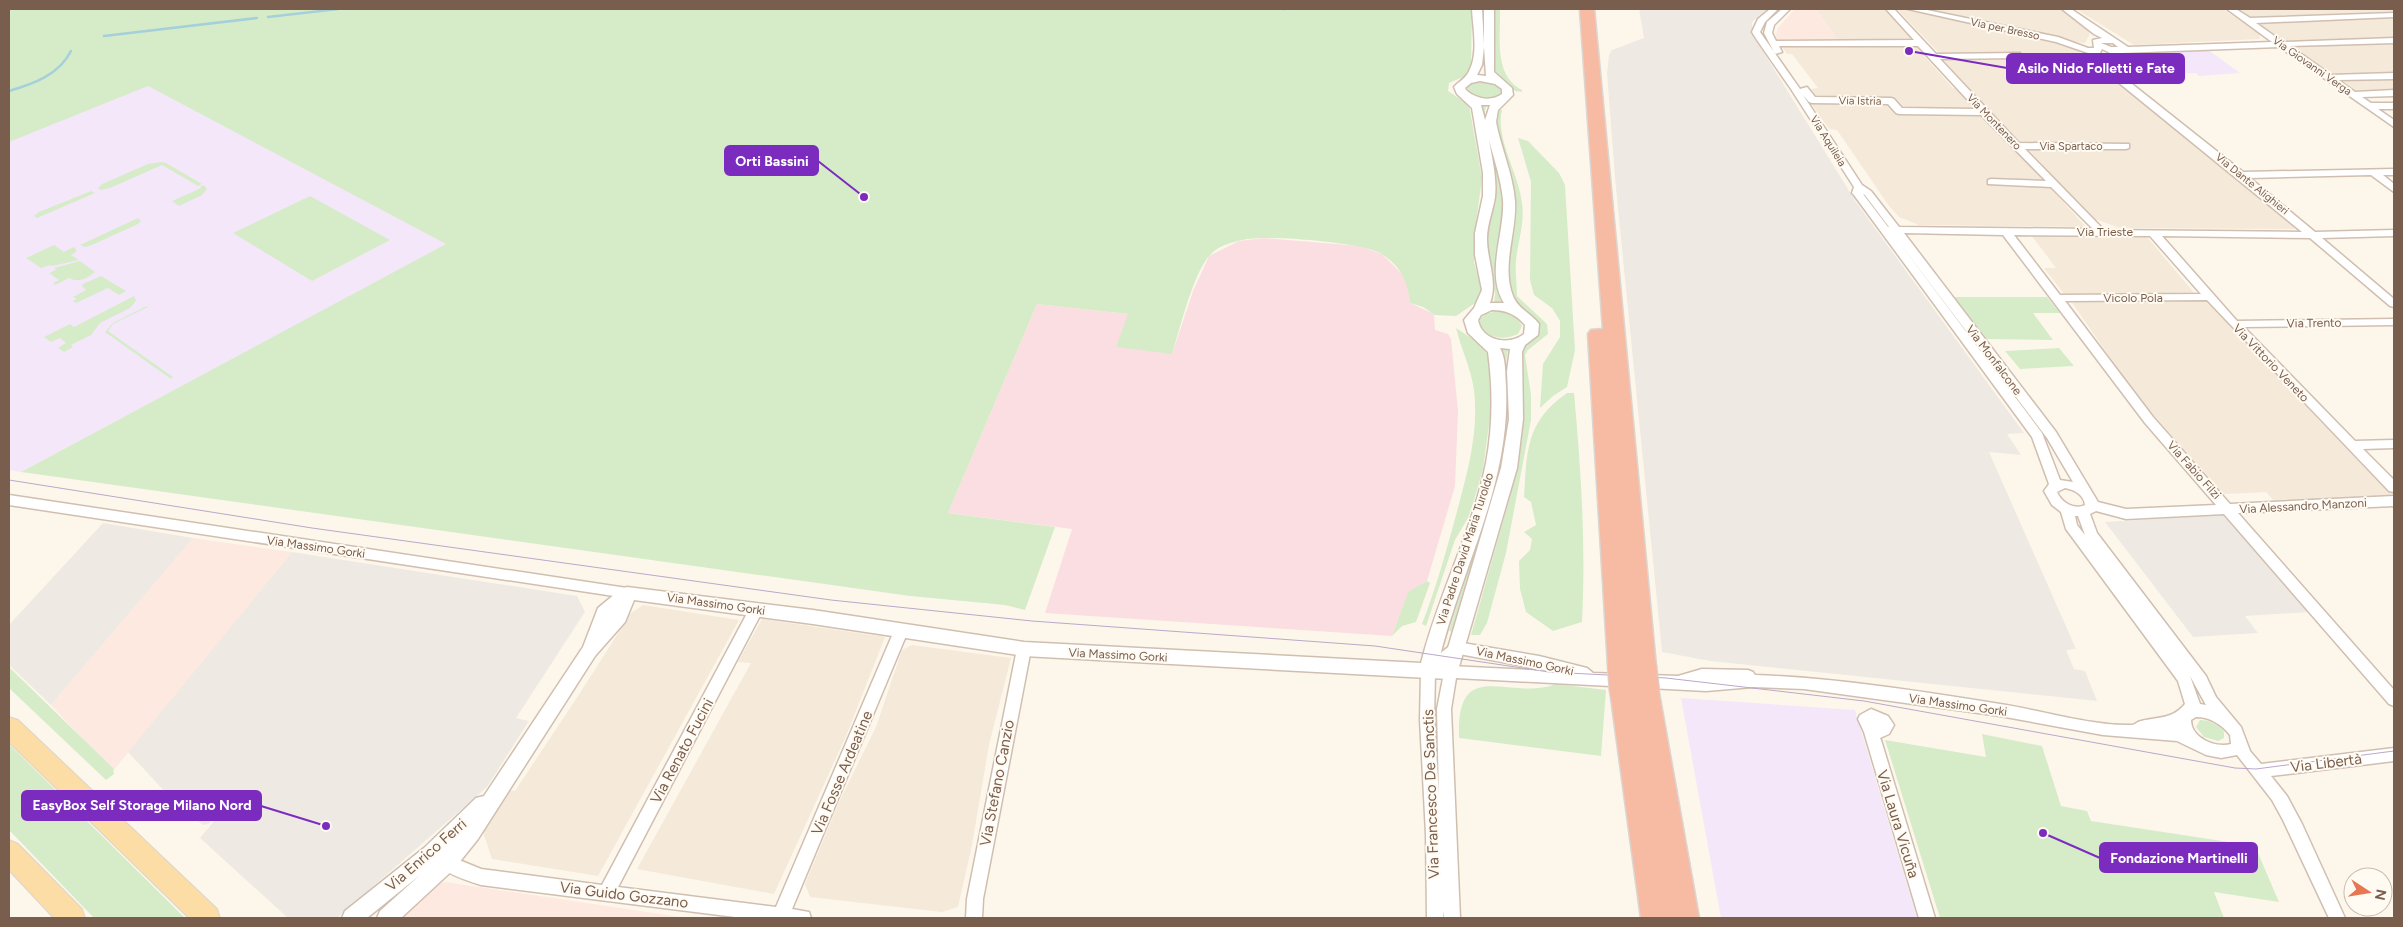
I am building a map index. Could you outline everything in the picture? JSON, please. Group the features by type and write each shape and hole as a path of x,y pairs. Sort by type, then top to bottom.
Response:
{"highway":[{"path":"1575,9 1626,679 1656,918"},
{"path":"1587,9 1605,237 1626,679 1684,918"}],"main road":[{"path":"9,727 207,918"},
{"path":"11,855 72,918"}],"street":[{"path":"1468,80 1475,71 1478,59 1477,9"},
{"path":"1489,9 1490,72 1491,76 1508,90 1508,95 1493,109 1490,122 1509,202 1509,222 1503,263 1503,281 1507,301 1514,309 1528,318 1533,330 1526,340 1519,343 1502,345 1478,336 1471,325 1473,315 1480,310 1496,306 1514,309"},
{"name":"Via Aquileia","path":"1774,9 1761,20 1756,32 1782,73 1799,90"},
{"name":"Via Aquileia","path":"1786,9 1770,24 1768,33 1799,90 1859,188 1868,193 1896,230"},
{"name":"Via Montenero","path":"1890,9 1983,112 2101,232"},
{"name":"Via per Bresso","path":"1912,9 2058,40 2086,51 2097,42"},
{"path":"2066,9 2106,49 2117,46 2141,49 2394,40"},
{"name":"Via Giovanni Verga","path":"2230,9 2394,124"},
{"path":"2248,21 2394,15"},
{"name":"Via Dante Alighieri","path":"2097,42 2096,59 2241,175 2394,304"},
{"path":"1777,43 1922,43"},
{"path":"2107,68 2103,58 2117,46"},
{"path":"1934,57 2017,55"},
{"path":"2329,78 2394,76"},
{"path":"1480,310 1488,290 1481,255 1481,233 1489,196 1489,173 1477,107 1459,89 1460,84 1468,80 1480,78 1498,81"},
{"name":"Via Istria","path":"1799,90 1804,90 1812,100 1892,101 1899,111 1983,112"},
{"path":"2353,95 2394,93"},
{"path":"1470,99 1489,102 1502,100"},
{"path":"2369,106 2394,106"},
{"name":"Via Spartaco","path":"2016,146 2126,146"},
{"path":"2373,172 2394,190"},
{"path":"2241,175 2394,172"},
{"path":"1991,182 2053,184"},
{"name":"Via Aquileia","path":"1859,188 1857,193 1883,230"},
{"name":"Via Trieste","path":"1883,230 2313,235 2394,233"},
{"name":"Via Monfalcone","path":"1883,230 2038,436 2056,485 2052,488 2051,494 2058,504 2067,508"},
{"name":"Via Monfalcone","path":"1896,230 2052,436 2087,503 2086,524 2092,536 2201,680 2214,705 2232,726 2244,754 2284,808 2337,918"},
{"name":"Via Fabio Filzi","path":"2006,231 2149,420 2394,700"},
{"name":"Via Vittorio Veneto","path":"2153,233 2234,324 2394,488"},
{"name":"Vicolo Pola","path":"2056,298 2210,297"},
{"name":"Via Trento","path":"2234,324 2394,322"},
{"name":"Via Padre David Maria Turoldo","path":"1428,670 1492,464 1499,414 1497,365 1495,351 1485,340"},
{"name":"Via Padre David Maria Turoldo","path":"1450,672 1509,468 1516,419 1514,371 1519,343"},
{"path":"2351,445 2394,444"},
{"path":"2056,485 2072,486 2087,503 2067,508 2071,526 2184,679 2193,705 2182,720 2184,727 2195,741"},
{"name":"Via Massimo Gorki","path":"9,500 627,593 1024,649 1428,670 1544,678 1626,679 1706,685 1753,681 1804,683 2000,710 2111,730 2177,735 2195,741 2212,750 2226,752 2236,748 2239,741"},
{"name":"Via Alessandro Manzoni","path":"2087,503 2126,514 2394,502"},
{"name":"Via Enrico Ferri","path":"352,918 472,833 499,788 521,758 589,651 612,627 625,608 627,593"},
{"name":"Via Renato Fucini","path":"607,892 756,610"},
{"name":"Via Fosse Ardeatine","path":"781,915 901,631"},
{"path":"1428,670 1457,648"},
{"name":"Via Massimo Gorki","path":"1457,648 1626,679"},
{"name":"Via Stefano Canzio","path":"974,918 975,899 1024,649"},
{"name":"Via Francesco De Sanctis","path":"1428,670 1427,720 1434,834 1435,918"},
{"name":"Via Francesco De Sanctis","path":"1450,672 1444,709 1452,918"},
{"name":"Via Massimo Gorki","path":"2111,730 2166,724 2196,710 2220,717 2232,726"},
{"name":"Via Laura Vicuña","path":"1872,730 1873,740 1927,918"},
{"name":"Via Libertà","path":"2258,771 2394,754"},
{"name":"Via Enrico Ferri","path":"387,918 439,858"},
{"name":"Via Guido Gozzano","path":"439,858 481,877 803,918"}],"shaded area":[{"path":"1639,9 1767,9 1752,22 1753,35 1856,202 2024,433 2007,434 2021,455 1989,452 2076,649 2066,650 2074,669 2085,671 2097,701 1710,661 1662,652 1615,178 1607,73 1609,55 1612,50 1644,38"},
{"path":"1795,9 1816,9 1839,42 1777,41 1776,34 1778,28"},
{"path":"1816,9 1887,9 1915,42 1839,42"},
{"path":"1903,9 2063,44 2077,50 2295,224 2294,229 2120,228 2092,218 2028,149 2129,148 2022,144 1944,62 1946,59 2022,57 2018,53 1939,53 1898,10"},
{"path":"1920,9 2062,9 2086,27 2090,34 2085,43 2074,42"},
{"path":"2076,9 2223,9 2259,34 2260,39 2134,45"},
{"path":"2239,9 2394,9 2394,13 2253,19"},
{"path":"2394,17 2394,38 2287,43 2257,22"},
{"path":"2394,42 2394,73 2333,75 2290,45"},
{"path":"1780,44 1920,45 1929,55 1924,56 1953,88 1960,88 1979,110 1902,109 1895,100 1817,99 1811,89 1818,88 1792,54 1787,54"},
{"path":"2207,49 2240,73 2199,76 2196,73 2179,74 2151,52"},
{"path":"2394,77 2394,90 2356,91 2338,79"},
{"path":"147,85 447,244 21,472 9,470 9,141"},
{"path":"1810,102 1890,103 1899,113 1982,114 2086,227 1919,225 1899,217 1889,206 1837,130 1829,129"},
{"path":"2031,235 2147,237 2196,295 2064,294 2044,268 2056,268"},
{"path":"1264,238 1360,246 1382,254 1403,275 1409,288 1410,303 1434,314 1435,330 1448,334 1451,339 1458,411 1455,486 1427,581 1408,593 1392,636 1045,613 1072,529 948,513 1037,304 1128,314 1172,354 1193,291 1209,256 1239,241"},
{"path":"2071,301 2206,301 2394,492 2394,495 2274,501 2266,492 2224,494 2135,394"},
{"path":"2223,515 2310,612 2245,616 2258,633 2193,637 2105,522"},
{"path":"103,523 193,538 51,705 9,665 9,625"},
{"path":"193,538 292,552 113,771 51,705"},
{"path":"292,552 577,596 585,612 516,718 529,721 487,787 337,918 288,918 200,838 214,821 212,818 209,824 203,825 180,808 128,752"},
{"path":"643,605 739,620 598,876 492,859 483,832 510,790 515,791 631,613"},
{"path":"762,619 885,637 846,736 774,894 637,869 751,663 738,662"},
{"path":"912,645 1011,658 989,745 972,845 958,907 942,912 810,897 805,884 839,802 876,727 902,650"},
{"path":"1681,698 1855,710 1917,918 1721,918"},
{"path":"445,882 687,918 394,918 428,888"}],"green space":[{"path":"9,9 1472,9 1471,68 1468,75 1449,83 1448,91 1469,105 1482,178 1474,239 1474,262 1482,291 1478,301 1456,316 1435,315 1423,307 1410,303 1402,274 1393,263 1380,253 1358,246 1306,240 1264,238 1228,244 1210,255 1204,263 1193,288 1172,354 1116,347 1128,314 1037,304 948,513 1055,527 1025,610 1005,605 910,596 21,472 446,244 148,86 9,142"},
{"path":"1492,9 1500,9 1500,54 1506,75 1522,92 1515,91 1495,74"},
{"path":"1485,81 1499,87 1502,92 1494,97 1484,98 1474,96 1467,89 1470,84"},
{"path":"1480,103 1487,104 1485,114 1488,138 1504,191 1505,201 1498,284 1500,296 1505,303 1494,302 1495,294 1488,264 1482,109"},
{"path":"1496,109 1502,110 1501,121 1504,144 1517,180 1523,210 1516,265 1517,296 1547,324 1548,334 1528,350 1525,355 1531,395 1531,420 1506,553 1487,623 1480,635 1471,635 1511,493 1517,461 1518,358 1523,346 1532,341 1536,334 1534,319 1510,296 1507,273 1510,239 1495,121"},
{"path":"1518,138 1528,141 1559,173 1565,185 1575,350 1567,387 1540,408 1543,364 1560,337 1560,321 1552,308 1534,295 1530,280 1531,182"},
{"path":"161,162 202,184 198,186 162,165 110,188 101,190 98,188 102,184 148,164"},
{"path":"204,185 207,189 202,195 179,206 172,201 201,188"},
{"path":"91,191 95,193 37,218 34,216 39,212"},
{"path":"310,196 390,240 312,281 233,233"},
{"path":"138,218 141,221 138,224 92,245 85,247 80,245"},
{"path":"54,245 64,252 74,247 77,251 71,255 79,260 41,268 26,258"},
{"path":"80,261 95,272 82,280 69,278 55,285 53,283 59,280 49,273 56,270 54,268"},
{"path":"101,276 126,291 119,295 108,288 76,303 73,301 77,299 73,297 86,290 82,286 83,284"},
{"path":"134,296 136,301 130,308 100,323 91,335 71,345 73,347 64,352 58,348 66,343 60,338 51,342 44,337 70,324 74,327"},
{"path":"1954,297 2047,297 2060,313 2033,313 2053,340 1987,339"},
{"path":"147,306 113,324 108,331 173,377 171,379 105,332 113,323"},
{"path":"1498,311 1518,319 1522,326 1518,334 1503,338 1493,336 1480,328 1480,319 1485,314"},
{"path":"1456,328 1479,343 1488,355 1491,410 1483,469 1472,507 1455,540 1426,626 1422,624 1436,583 1468,469 1475,422 1474,390 1471,374"},
{"path":"1497,347 1509,348 1506,365 1509,388 1508,411 1503,461 1454,632 1449,631 1490,497"},
{"path":"2059,348 2074,366 2020,369 2005,351"},
{"path":"1567,393 1574,393 1581,479 1583,536 1582,622 1553,631 1526,612 1520,589 1519,561 1530,550 1532,539 1524,532 1536,525 1531,502 1524,497 1526,466 1531,439 1543,415"},
{"path":"1427,581 1430,583 1416,622 1402,626 1392,636 1408,592"},
{"path":"9,667 113,768 114,774 106,780 9,688"},
{"path":"1556,684 1606,690 1601,756 1459,738 1460,712 1466,697 1476,689 1489,686 1538,688"},
{"path":"2200,720 2210,722 2219,727 2224,732 2224,738 2218,741 2204,737 2196,727"},
{"path":"1982,734 2042,746 2061,806 2087,811 2091,821 2255,846 2279,902 2214,892 2224,918 1940,918 1885,740 1986,757"},
{"path":"9,744 185,918 94,918 9,830"}],"waterway":[{"path":"268,17 338,9"},
{"path":"104,36 257,18"},
{"path":"9,91 36,82 52,72 60,66 71,51"}],"tram line":[{"path":"9,480 312,528 831,600 1032,621 1375,646 1549,672 1666,678 1864,701 2235,768 2256,769 2394,751"}],"place":[{"name":"Asilo Nido Folletti e Fate","path":"1909,51"},
{"name":"Orti Bassini","path":"864,197"},
{"name":"EasyBox Self Storage Milano Nord","path":"326,826"},
{"name":"Fondazione Martinelli","path":"2043,833"}]}
